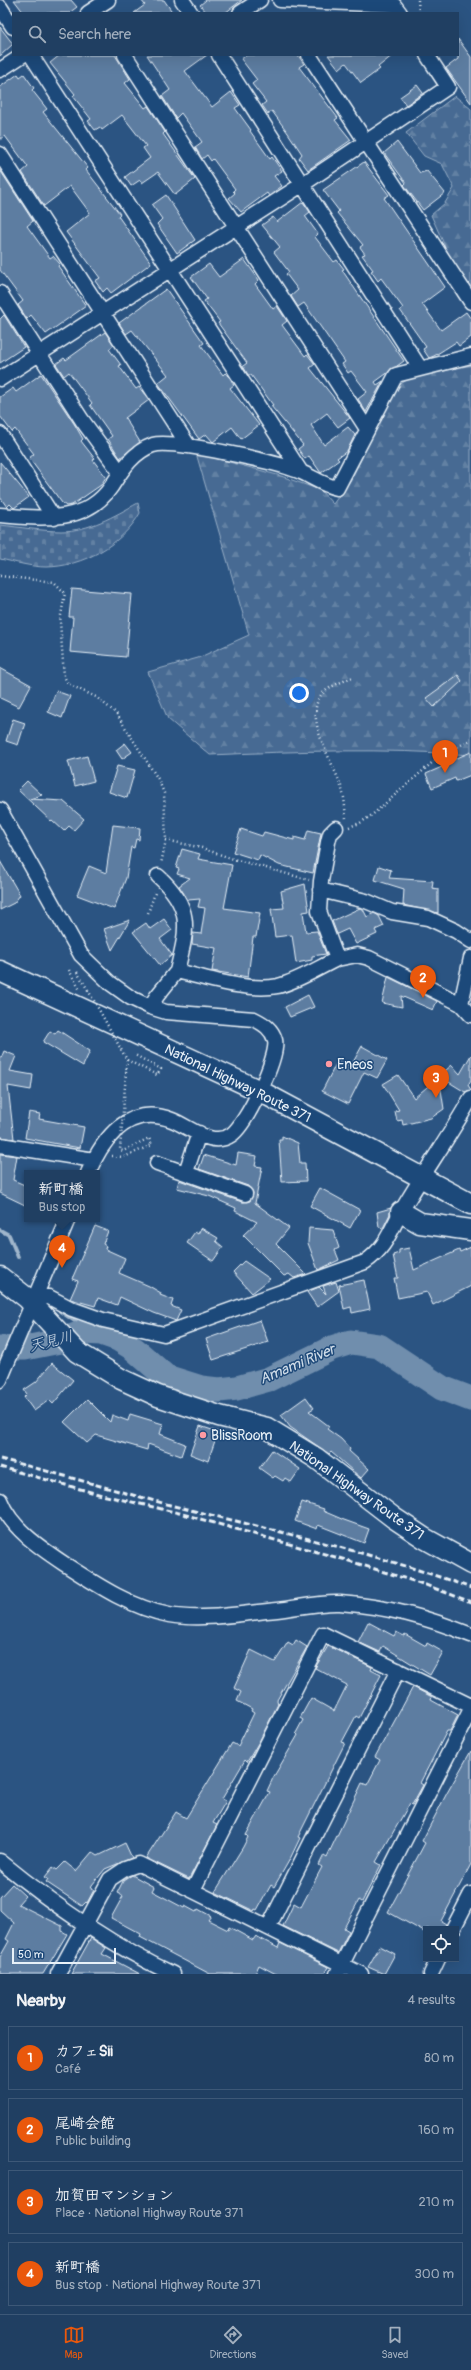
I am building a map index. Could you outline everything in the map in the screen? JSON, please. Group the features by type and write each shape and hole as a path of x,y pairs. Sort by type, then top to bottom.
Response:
{"highway":[{"name":"National Highway Route 371","path":"0,971 258,1090 471,1204"},
{"path":"443,1189 471,1193"},
{"path":"401,1212 420,1222 471,1230"},
{"name":"National Highway Route 371","path":"0,1277 35,1301 77,1352 122,1379 158,1396 212,1414 267,1428 316,1458 394,1518 424,1538 471,1564"}],"street":[{"path":"93,9 108,0"},
{"path":"182,0 190,12"},
{"path":"242,12 260,0"},
{"path":"273,0 281,12"},
{"path":"280,0 394,5 399,12"},
{"path":"0,7 12,26"},
{"path":"0,70 21,56"},
{"path":"32,56 301,472"},
{"path":"126,56 367,429"},
{"path":"220,56 420,368"},
{"path":"310,56 471,302"},
{"path":"0,379 303,184 448,88 428,56"},
{"path":"0,154 188,445"},
{"path":"0,293 39,354 120,472"},
{"path":"0,515 54,518 80,512 94,503 110,488 120,472 144,450 154,445 188,445 301,472 322,484 337,488 396,376 420,368 471,356"},
{"path":"0,434 54,518"},
{"path":"0,810 81,955 110,983 150,1007 172,1012 254,1019 265,1024 271,1030 275,1041 272,1059 246,1118 230,1136 215,1139 172,1120 157,1116 131,1120 115,1129 94,1160 89,1170"},
{"path":"337,959 319,911 320,885 330,834 341,827"},
{"path":"150,1007 177,971 184,944 186,917 180,904 158,876"},
{"path":"320,885 392,912 428,918 456,931 471,941"},
{"path":"177,971 227,983 278,986 337,959 357,955 369,958 461,1004 471,1015"},
{"path":"461,1004 471,958"},
{"path":"35,1301 49,1297 72,1309 103,1320 164,1334 366,1262 377,1254 387,1242 401,1212 471,1098"},
{"path":"186,1172 199,1133"},
{"path":"0,1145 94,1160"},
{"path":"157,1163 245,1194"},
{"path":"0,1380 22,1333 67,1222"},
{"path":"0,1500 26,1537 51,1555 98,1586 127,1600 168,1615 205,1617 338,1603 389,1608 424,1617 471,1635"},
{"path":"192,1890 323,1634 471,1706"},
{"path":"268,1928 398,1670"},
{"path":"339,1969 471,1709"},
{"path":"0,1861 48,1901 85,1925 173,1974"},
{"path":"58,1974 110,1879 125,1869 139,1864 268,1928 339,1969 361,1974"},
{"path":"455,1926 471,1894"},
{"path":"431,1974 437,1962"}],"path":[{"path":"418,0 420,12"},
{"path":"0,576 54,582 65,593 60,621 64,676 68,684 96,696 112,709 150,765 164,793 166,840 154,899 148,913"},
{"path":"353,676 332,686 318,699 315,711 321,738 343,793 341,827 352,827 372,815 441,755 471,740"},
{"path":"166,840 202,848 320,885"},
{"path":"74,967 127,1060 157,1075 161,1069 135,1055"},
{"path":"69,970 81,992"},
{"path":"110,1155 124,1157 152,1145 149,1138 123,1151 120,1150 127,1060"}],"green space":[{"path":"455,96 471,109 471,288 468,287 452,262 431,215 445,203 454,188 442,164 424,156 406,133"},
{"path":"471,365 471,755 406,751 308,751 210,755 168,719 148,672 198,658 249,635 196,453 281,476 320,490 333,504 350,481 398,386 408,379"},
{"path":"138,503 140,513 123,535 100,552 87,558 60,566 46,567 0,559 0,525 46,530 71,530 91,526 101,522"}],"building":[{"path":"14,0 71,0 77,7 70,12 23,12"},
{"path":"141,0 164,0 172,12 135,12 145,5"},
{"path":"206,0 242,0 226,12 206,12 200,5"},
{"path":"0,27 12,43 12,45 0,56"},
{"path":"459,40 471,57 471,103 446,68 458,59"},
{"path":"59,56 116,56 130,79 125,83 145,108 148,106 165,132 163,134 195,179 175,195 158,172 142,183 140,180 131,186 125,177 150,158 143,148 146,146 122,115 102,130 100,127 95,130 88,121 91,119 73,96 75,94 50,63"},
{"path":"148,56 206,56 185,71 212,107 231,92 240,105 235,108 270,159 272,157 282,171 274,176 282,186 269,196 267,193 241,212 229,198 235,193 233,191 235,189 213,159 211,161 207,155 202,159 195,147 202,142 181,113 176,118 162,96 170,90"},
{"path":"246,56 299,56 304,64 299,67 338,118 335,120 351,140 308,170 299,158 302,154 288,133 272,111 268,114 262,105 266,102 252,84 257,80 241,59"},
{"path":"329,56 392,56 378,67 380,69 361,83 346,63 339,69"},
{"path":"18,74 20,77 24,74 34,88 32,90 47,109 43,112 88,168 86,170 120,214 118,216 151,263 111,293 107,288 103,292 95,281 100,278 66,232 90,213 70,186 44,206 22,172 28,167 5,136 0,140 0,87"},
{"path":"417,85 423,93 406,105 400,97"},
{"path":"397,142 420,173 427,171 445,193 423,210 404,185 406,183 384,153"},
{"path":"364,162 389,195 384,198 445,287 422,304 441,330 466,312 471,319 471,337 459,346 456,342 429,358 423,349 426,347 400,310 403,308 381,278 378,281 371,271 373,270 362,255 365,254 360,247 363,245 337,213 339,211 323,190"},
{"path":"0,170 33,221 27,226 50,258 53,256 60,264 58,266 86,306 46,334 31,315 27,319 18,305 23,301 0,270"},
{"path":"166,195 195,240 177,253 157,224 162,219 152,205"},
{"path":"303,202 310,212 305,216 318,234 315,237 334,262 337,260 344,269 342,270 404,361 375,382 377,385 383,381 366,412 358,399 367,392 351,371 348,373 342,364 345,362 304,303 298,307 291,296 298,290 286,274 289,272 274,252 280,247 262,225 273,217 277,222"},
{"path":"244,259 259,280 255,284 273,309 277,306 287,321 282,325 305,356 307,354 315,364 310,368 350,418 338,427 327,413 311,425 324,445 348,427 355,435 347,451 337,458 339,460 321,473 309,456 305,459 298,449 303,445 271,406 273,405 251,375 248,375 243,366 247,363 218,323 220,322 204,301 207,299 191,277 209,264 219,277"},
{"path":"166,289 204,343 201,345 223,375 225,373 229,376 234,385 230,388 259,425 241,439 232,427 213,442 206,434 199,439 158,383 168,375 132,330 126,334 119,323"},
{"path":"4,315 24,347 0,363 0,319"},
{"path":"105,332 114,345 109,349 121,365 119,366 136,389 139,387 149,400 125,418 140,442 120,458 108,439 112,436 90,405 92,403 69,372 64,376 56,364 64,358 66,360"},
{"path":"41,374 75,425 83,439 81,441 95,459 93,460 106,477 101,485 72,505 66,506 62,503 29,458 34,454 15,429 12,432 0,416 0,397 13,388 16,392"},
{"path":"0,462 29,497 14,508 10,504 7,507 0,497"},
{"path":"72,589 132,594 126,657 70,652 73,617 69,617"},
{"path":"0,668 31,685 19,707 0,698"},
{"path":"458,675 462,681 434,707 426,698"},
{"path":"56,691 70,696 62,718 48,712"},
{"path":"13,719 25,723 18,745 6,741"},
{"path":"125,743 132,752 122,759 116,750"},
{"path":"471,752 471,775 456,781 455,778 432,788 426,774 444,766 443,764"},
{"path":"87,756 94,781 75,786 68,761"},
{"path":"117,766 135,770 127,798 109,792"},
{"path":"27,781 42,795 30,799 63,801 84,819 74,830 69,826 64,831 18,790"},
{"path":"113,825 140,828 139,840 136,839 134,848 131,847 126,878 114,909 77,895 89,866 106,873"},
{"path":"241,829 262,836 264,832 294,840 294,837 305,840 308,830 321,833 313,873 279,865 260,855 258,860 233,852"},
{"path":"182,849 200,854 198,859 232,865 224,908 260,913 256,937 253,937 248,977 212,971 216,948 192,944 193,933 201,934 205,908 198,907 200,899 188,900 179,886 190,878 177,874 179,869 176,868"},
{"path":"0,861 20,895 14,903 0,910"},
{"path":"379,866 391,870 389,878 433,881 432,888 438,889 438,913 403,905 404,889 375,880"},
{"path":"305,884 309,911 303,912 306,932 317,931 326,954 312,956 312,960 296,963 292,935 275,937 271,909 284,908 281,891"},
{"path":"360,908 363,909 367,917 374,913 379,916 384,926 375,930 377,934 356,944 348,929 337,934 332,921"},
{"path":"164,919 172,930 160,939 172,955 160,965 133,932 146,923 150,929"},
{"path":"130,920 112,950 104,929"},
{"path":"388,977 437,1001 433,1010 401,996 402,1007 382,1003"},
{"path":"308,995 314,1007 290,1017 285,1007"},
{"path":"58,1030 90,1051 83,1066 43,1042 50,1031 55,1034"},
{"path":"362,1046 387,1060 377,1078 364,1072 348,1104 322,1091 338,1060 351,1066"},
{"path":"4,1051 16,1056 10,1071 33,1075 31,1090 8,1086 14,1139 0,1137 0,1061"},
{"path":"471,1055 471,1080 468,1085 471,1090 465,1092 439,1076 452,1065 460,1074"},
{"path":"398,1075 414,1098 439,1077 444,1109 431,1118 403,1125 402,1120 397,1121 395,1111 399,1110 383,1084"},
{"path":"29,1112 40,1114 39,1119 84,1127 80,1148 25,1138"},
{"path":"282,1136 298,1143 300,1163 305,1163 306,1181 282,1182 279,1140 282,1140"},
{"path":"238,1153 257,1156 255,1166 262,1167 255,1203 289,1228 276,1244 306,1274 294,1278 289,1274 284,1276 243,1235 257,1222 235,1211 236,1208 209,1196 177,1188 179,1180 242,1202 250,1201 253,1193 248,1186 199,1169 204,1155 236,1165"},
{"path":"0,1154 17,1156 13,1180 24,1185 24,1205 0,1193"},
{"path":"320,1188 360,1210 350,1228 310,1206"},
{"path":"391,1208 390,1214 383,1228 379,1227 377,1212"},
{"path":"95,1226 108,1231 103,1244 106,1246 105,1249 125,1258 119,1273 149,1286 161,1293 160,1295 173,1300 171,1306 181,1310 176,1321 154,1313 120,1297 117,1305 98,1298 95,1306 70,1299 78,1281 72,1279"},
{"path":"201,1228 218,1238 216,1241 223,1247 213,1261 187,1243 195,1232 198,1234"},
{"path":"309,1228 333,1230 339,1248 335,1250 339,1260 318,1270 308,1243"},
{"path":"471,1247 471,1286 433,1305 427,1292 398,1298 394,1278 398,1278 393,1255 399,1253 399,1250 409,1248 414,1270 459,1250 460,1252"},
{"path":"244,1261 270,1279 252,1293 233,1272"},
{"path":"364,1280 370,1309 352,1313 351,1307 344,1309 339,1285"},
{"path":"336,1282 339,1291 317,1307 307,1292 319,1287 326,1294 323,1286"},
{"path":"260,1320 268,1342 213,1360 206,1339"},
{"path":"52,1363 73,1380 53,1404 49,1400 34,1411 24,1397 27,1394 24,1390 36,1382"},
{"path":"306,1397 314,1408 309,1411 329,1426 327,1429 341,1439 350,1449 349,1451 369,1469 361,1478 331,1452 329,1454 290,1427 281,1415"},
{"path":"87,1399 110,1422 112,1415 128,1421 130,1414 163,1424 160,1434 185,1444 181,1456 148,1444 147,1450 96,1435 87,1443 64,1422"},
{"path":"200,1426 218,1432 208,1461 190,1454"},
{"path":"272,1450 300,1469 291,1482 285,1478 283,1481 275,1476 273,1478 259,1468"},
{"path":"302,1502 324,1509 323,1511 369,1529 364,1543 318,1525 317,1529 295,1521"},
{"path":"368,1622 394,1636 396,1632 404,1636 405,1634 426,1646 427,1643 443,1652 430,1675 383,1646 380,1652 358,1642"},
{"path":"296,1640 307,1647 277,1700 278,1704 260,1740 247,1762 245,1760 222,1799 226,1801 213,1823 217,1825 189,1879 146,1858 176,1812 186,1818 232,1743 238,1746 254,1713 251,1711 252,1709 237,1701 241,1692 234,1688 251,1650 275,1662 288,1642 293,1645"},
{"path":"328,1646 372,1667 371,1670 381,1675 359,1718 356,1716 342,1742 345,1743 298,1837 300,1838 290,1859 274,1887 271,1885 257,1910 255,1909 254,1911 215,1892 248,1837 246,1835 270,1792 267,1791 273,1778 298,1735 296,1733 303,1720 300,1718 311,1698 334,1711 347,1685 315,1668"},
{"path":"413,1687 432,1697 431,1700 458,1715 450,1731 447,1731 420,1783 423,1785 412,1805 410,1803 376,1862 381,1865 362,1902 359,1900 344,1928 349,1931 338,1953 283,1926 294,1903 301,1907 322,1867 319,1865 324,1855 327,1857 362,1783 367,1785 380,1760 375,1757"},
{"path":"471,1751 471,1864 441,1921 446,1924 446,1926 423,1926 423,1931 388,1912 425,1843 422,1841"},
{"path":"125,1843 132,1858 105,1869 92,1885 91,1888 94,1890 87,1903 86,1902 82,1906 46,1882 48,1879 45,1877 53,1867 57,1870 65,1862 76,1871 92,1852 98,1856"},
{"path":"132,1875 154,1887 152,1891 184,1908 185,1906 196,1912 198,1909 211,1916 208,1920 228,1930 229,1927 253,1940 256,1936 278,1948 280,1943 328,1967 324,1974 276,1974 259,1965 255,1974 210,1974 140,1937 141,1934 111,1918 123,1896 117,1893 123,1881"},
{"path":"12,1884 25,1896 18,1904 62,1926 62,1931 67,1934 43,1974 0,1974 0,1957 9,1941 6,1939 14,1923 0,1910 0,1897"},
{"path":"91,1938 106,1948 102,1954 140,1974 71,1974"},
{"path":"380,1946 395,1954 384,1974 368,1967"}],"waterway":[{"path":"0,1230 9,1235 18,1257"},
{"name":"天見川","path":"60,1311 81,1325 101,1333"},
{"name":"Amami River","path":"0,1348 25,1348 60,1341 84,1332 101,1333 118,1339 134,1349 166,1377 201,1388 219,1390 237,1388 269,1379 332,1348 351,1342 379,1346 442,1388 471,1399"}],"railway":[{"path":"0,1459 170,1505 397,1563 471,1588"},
{"path":"0,1467 102,1495 179,1513 346,1560 423,1584 471,1602"}],"place":[{"name":"カフェSii","path":"445,773"},
{"name":"尾崎会館","path":"423,998"},
{"name":"Eneos","path":"329,1064"},
{"name":"加賀田マンション","path":"436,1098"},
{"name":"新町橋","path":"62,1268"},
{"name":"BlissRoom","path":"203,1435"}]}
